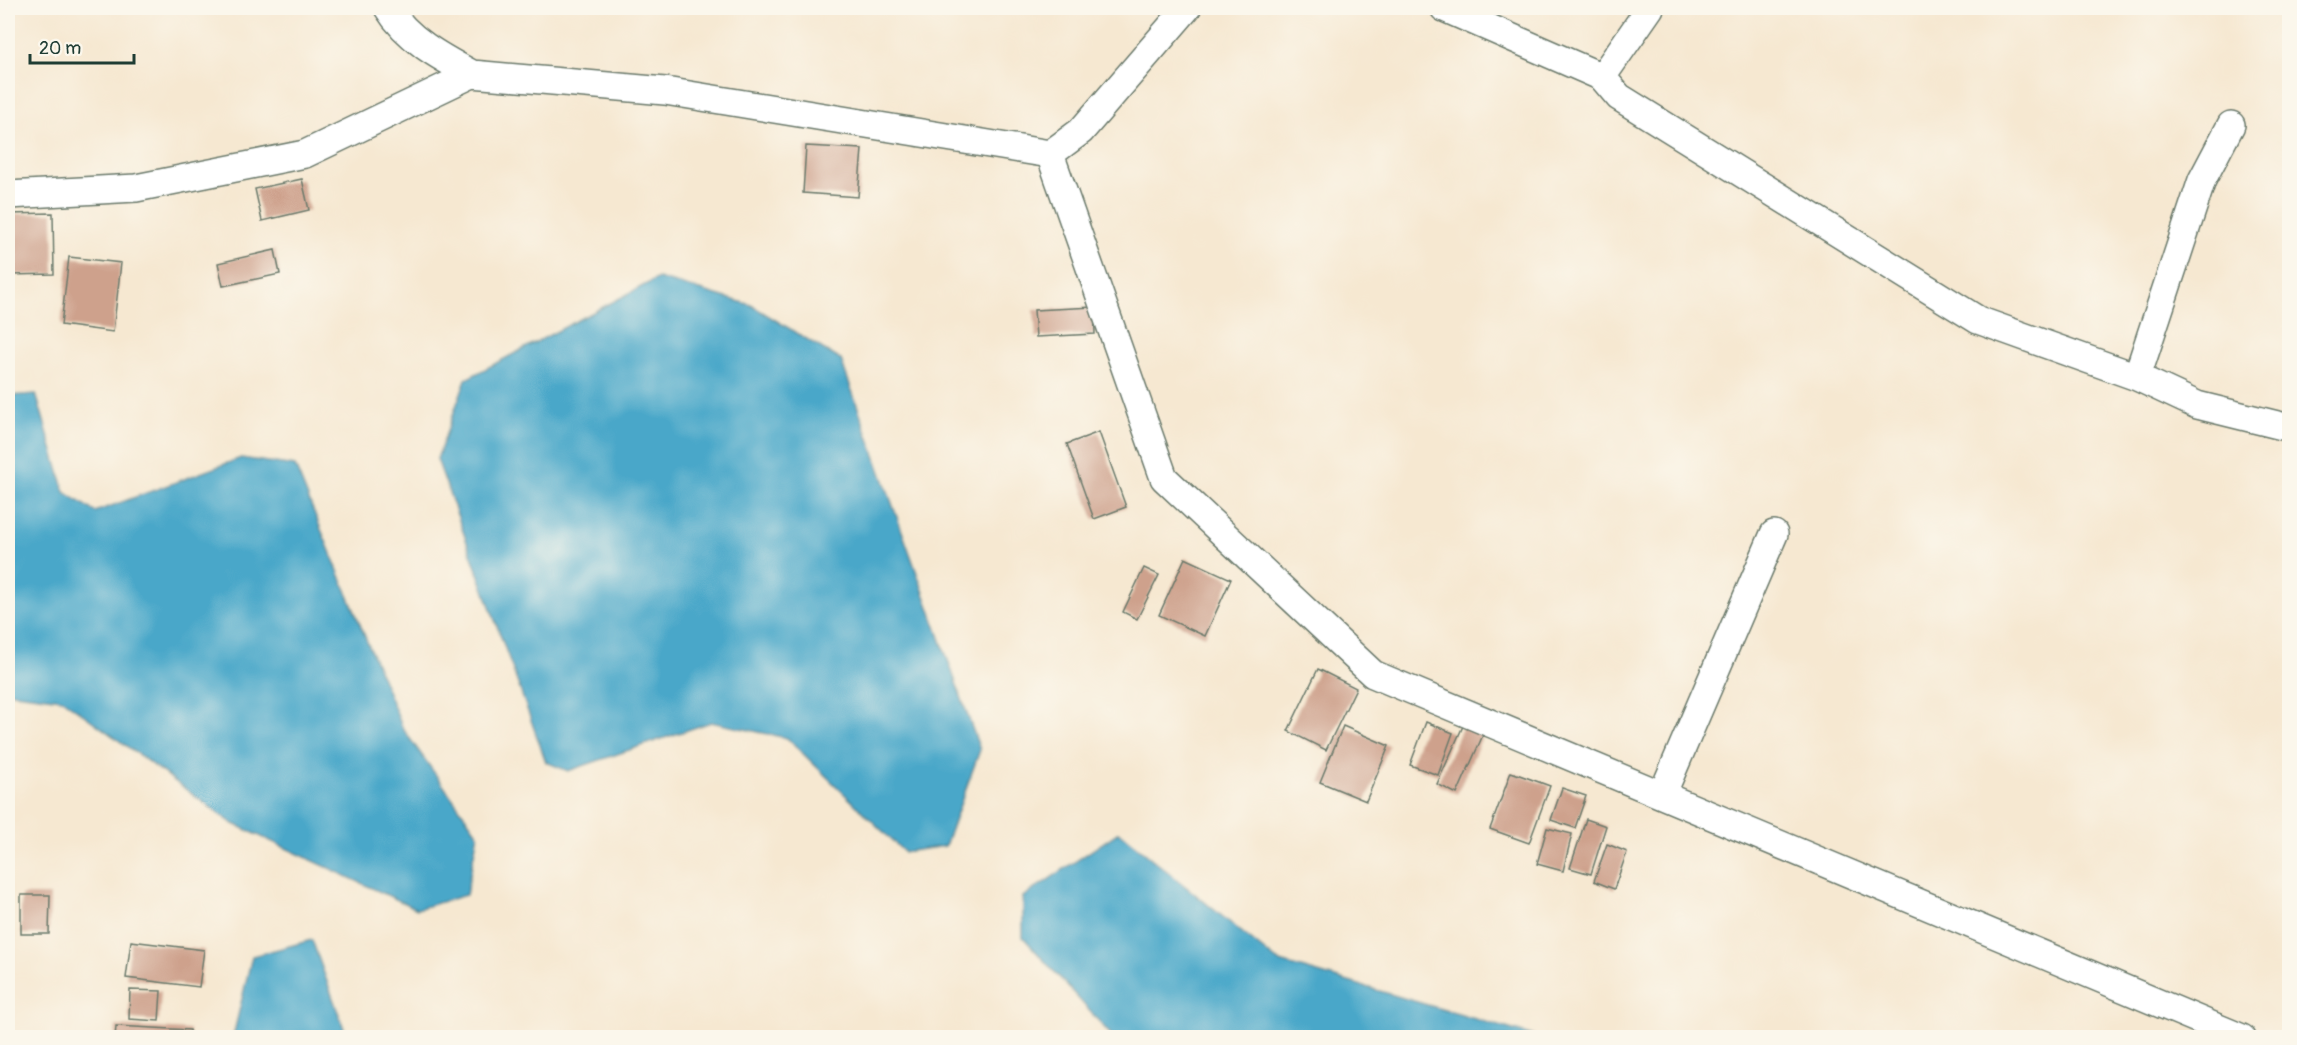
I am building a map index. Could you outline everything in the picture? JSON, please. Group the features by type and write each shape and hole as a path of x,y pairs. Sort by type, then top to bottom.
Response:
{"street":[{"path":"388,8 397,23 432,52 472,74 664,91 1050,154 1082,131 1187,8"},
{"path":"1444,8 1602,77 1619,97 1978,320 2137,377 2197,405 2289,428"},
{"path":"1602,77 1650,8"},
{"path":"8,195 136,188 305,154 472,74"},
{"path":"2137,377 2202,180 2231,125"},
{"path":"1050,154 1164,478 1373,674 2242,1038"},
{"path":"1662,795 1774,534"}],"water":[{"path":"658,278 751,305 841,360 980,750 945,846 904,852 787,738 711,722 568,771 546,762 437,459 466,379"},
{"path":"36,394 65,492 95,512 241,458 295,466 403,729 478,834 466,895 417,909 232,823 62,699 8,692 8,396"},
{"path":"1119,832 1277,961 1537,1037 1113,1037 1023,937 1023,897"},
{"path":"312,940 347,1037 233,1037 252,956"}],"building":[{"path":"806,146 862,149 858,197 803,193"},
{"path":"302,179 309,210 262,221 255,189"},
{"path":"53,213 54,274 9,275 8,214"},
{"path":"275,250 280,274 223,286 218,263"},
{"path":"69,257 121,263 113,332 61,325"},
{"path":"1094,307 1095,334 1036,337 1034,310"},
{"path":"1099,432 1126,507 1094,519 1067,444"},
{"path":"1185,558 1231,579 1205,636 1159,615"},
{"path":"1144,568 1159,575 1137,619 1123,612"},
{"path":"1318,669 1356,688 1326,750 1288,731"},
{"path":"1426,722 1453,733 1438,775 1410,765"},
{"path":"1343,726 1389,746 1366,801 1320,782"},
{"path":"1463,726 1483,735 1457,794 1437,784"},
{"path":"1511,772 1550,786 1529,843 1490,829"},
{"path":"1562,788 1586,796 1575,828 1551,820"},
{"path":"1586,819 1606,826 1591,874 1570,868"},
{"path":"1547,828 1572,834 1563,871 1537,864"},
{"path":"1607,844 1627,852 1614,889 1594,881"},
{"path":"21,895 50,895 49,934 21,934"},
{"path":"131,941 204,950 199,987 126,978"},
{"path":"130,990 161,991 159,1021 129,1019"},
{"path":"116,1026 190,1030 190,1038 115,1038"}]}
